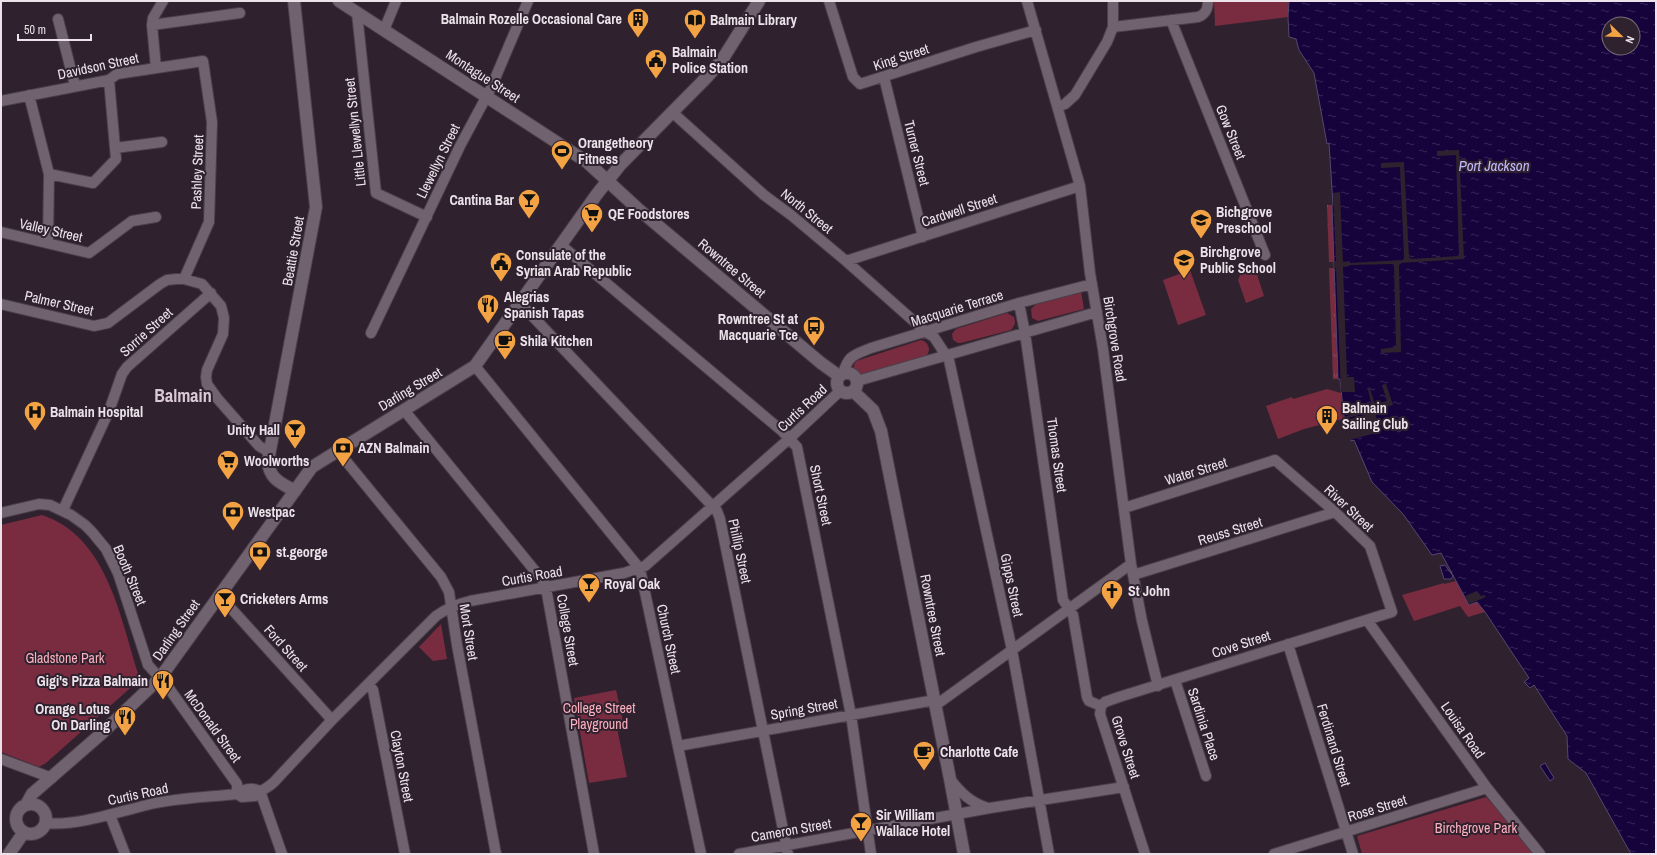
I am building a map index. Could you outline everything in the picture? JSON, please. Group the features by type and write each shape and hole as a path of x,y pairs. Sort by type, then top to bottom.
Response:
{"street":[{"path":"156,68 152,26 153,18 163,1"},
{"name":"Beattie Street","path":"294,1 316,206 269,452 269,470 271,474 280,482 294,490"},
{"name":"Montague Street","path":"339,1 588,162 608,181"},
{"path":"384,30 396,1"},
{"name":"Llewellyn Street","path":"371,333 460,146 487,97 528,1"},
{"name":"Darling Street","path":"26,805 32,794 52,778 125,712 160,678 312,467 475,366 621,164 722,60 759,1"},
{"name":"King Street","path":"829,1 853,77 860,84 976,47 1036,30"},
{"name":"Birchgrove Road","path":"1027,1 1080,186 1092,284 1131,564 1142,622 1158,686"},
{"path":"1058,107 1065,104 1075,95 1103,50 1113,27 1113,1"},
{"path":"1113,27 1198,17 1207,10 1208,1"},
{"path":"152,26 240,13"},
{"name":"Little Llewellyn Street","path":"357,13 376,193 426,217"},
{"path":"58,20 75,86"},
{"name":"Gow Street","path":"1171,20 1265,255"},
{"name":"Davidson Street","path":"1,101 109,80 117,74 202,62"},
{"name":"Pashley Street","path":"184,279 209,222 212,122 202,62"},
{"name":"Turner Street","path":"884,77 923,237"},
{"path":"49,174 93,183 116,159 109,80"},
{"path":"29,96 49,174 48,243"},
{"name":"North Street","path":"672,112 764,195 791,215 846,261 926,332"},
{"path":"115,148 162,142"},
{"name":"Rowntree Street","path":"608,181 637,208 821,363 841,375"},
{"name":"Cardwell Street","path":"846,261 1080,186"},
{"name":"Valley Street","path":"1,232 89,253 132,222 156,217"},
{"name":"Short Street","path":"561,245 790,438 797,447 851,715 871,854"},
{"name":"Palmer Street","path":"1,304 81,324 101,326 108,323 166,280 184,279 202,284 221,306 224,318 222,339 207,370 207,384 217,398 259,446 269,452"},
{"name":"Macquarie Terrace","path":"841,375 845,364 850,357 871,348 1019,303 1092,284"},
{"name":"Sorrie Street","path":"63,510 109,411 122,374 127,367 211,293"},
{"name":"Phillip Street","path":"520,303 712,505 720,519 788,850"},
{"name":"Thomas Street","path":"1019,303 1025,333 1063,600 1069,609"},
{"path":"855,386 852,374 841,375 837,384 840,391 847,393 855,386 945,356 1097,312"},
{"name":"Gipps Street","path":"926,332 934,337 949,360 1012,650 1049,854"},
{"name":"Church Street","path":"475,366 640,569 701,854"},
{"name":"Rowntree Street","path":"855,386 873,410 881,431 964,854"},
{"name":"Curtis Road","path":"45,823 63,824 110,815 153,803 237,794 242,797 255,796 274,782 332,720 436,616 451,606 470,601 546,588 640,569 652,561 712,505 790,438 840,391"},
{"name":"College Street","path":"404,410 544,582 594,854"},
{"name":"Mort Street","path":"338,450 441,577 449,592 458,653 496,854"},
{"name":"Water Street","path":"1124,508 1276,460"},
{"name":"River Street","path":"1276,460 1335,512 1370,546 1392,612"},
{"name":"Booth Street","path":"1,513 38,504 50,505 63,510 85,525 106,549 125,593 148,665 160,678"},
{"name":"Reuss Street","path":"1134,576 1335,512"},
{"name":"Spring Street","path":"678,746 851,715 935,702 1012,650 1131,564"},
{"name":"Ford Street","path":"219,595 332,720"},
{"name":"Grove Street","path":"1069,609 1073,615 1087,697 1089,701 1101,706 1100,714 1145,854"},
{"name":"Cove Street","path":"1101,706 1105,702 1392,612"},
{"name":"Louisa Road","path":"1368,620 1488,788 1540,854"},
{"name":"Ferdinand Street","path":"1288,644 1353,854"},
{"name":"McDonald Street","path":"160,678 237,784 237,794"},
{"name":"Sardinia Place","path":"1175,680 1206,776"},
{"name":"Clayton Street","path":"369,684 373,690 405,854"},
{"path":"1,759 52,778"},
{"name":"Darling Street","path":"40,807 44,793 52,778"},
{"name":"Cameron Street","path":"950,779 968,799 976,804 990,808"},
{"name":"Cameron Street","path":"739,854 788,850 868,830 990,808 1124,787"},
{"name":"Rose Street","path":"1274,854 1488,788"},
{"path":"260,791 282,854"},
{"path":"26,805 36,805 40,807 46,815 45,823 42,829 38,832 28,834 20,829 16,820 19,811 26,805"},
{"path":"110,815 125,854"},
{"path":"9,854 24,832"}],"green space":[{"path":"1214,1 1289,1 1288,17 1215,26"},
{"path":"1327,205 1332,205 1334,262 1329,262"},
{"path":"1254,265 1264,296 1246,303 1238,280 1243,268"},
{"path":"1329,268 1334,268 1338,379 1333,379"},
{"path":"1190,270 1206,315 1178,325 1163,280"},
{"path":"1081,291 1084,309 1038,321 1032,318 1031,309 1036,304"},
{"path":"1007,313 1015,319 1015,324 1011,330 961,343 953,340 952,334 956,329"},
{"path":"921,340 924,341 929,347 925,357 859,377 854,373 854,365 856,361"},
{"path":"1327,389 1341,393 1343,419 1304,429 1278,439 1266,406 1292,397 1293,399"},
{"name":"Gladstone Park","path":"42,515 64,526 82,541 97,560 117,605 139,676 137,682 46,763 39,767 1,752 1,525"},
{"path":"1456,581 1469,605 1477,602 1485,612 1468,617 1460,606 1414,621 1402,595"},
{"path":"441,624 447,659 433,661 419,647"},
{"name":"College Street Playground","path":"616,690 624,726 617,728 627,777 589,783 574,698"},
{"name":"Birchgrove Park","path":"1486,797 1537,851 1533,854 1362,854 1357,836"}],"water":[{"name":"Port Jackson","path":"1289,1 1656,1 1656,854 1631,854 1586,773 1568,759 1567,736 1534,685 1530,688 1524,682 1529,678 1485,612 1477,602 1469,605 1441,553 1432,555 1403,514 1372,482 1354,440 1351,441 1344,417 1340,379 1338,379 1333,205 1329,143 1327,144 1314,73 1299,50 1296,39 1289,37"},
{"path":"1445,565 1453,576 1451,579 1444,579 1440,566"},
{"path":"1545,763 1554,778 1550,781 1540,766"}],"pier":[{"path":"1459,150 1464,259 1400,263 1401,352 1381,353 1381,349 1396,347 1393,264 1350,265 1343,267 1347,377 1354,377 1355,392 1341,392 1336,268 1334,268 1334,262 1336,261 1333,193 1340,192 1343,262 1350,261 1350,263 1403,260 1400,167 1381,168 1381,163 1404,162 1409,257 1411,259 1459,256 1456,155 1437,156 1437,151"},
{"path":"1386,384 1393,405 1345,419 1344,417 1372,407 1368,389 1370,389 1375,404 1387,401 1382,385"},
{"name":"Balmain Sailing Club","path":"1375,412 1380,432 1349,440 1343,421"},
{"path":"1477,591 1481,596 1484,595 1486,597 1469,604 1465,596"}],"place":[{"name":"Balmain Rozelle Occasional Care","path":"638,38"},
{"name":"Balmain Library","path":"695,40"},
{"name":"Balmain Police Station","path":"656,80"},
{"name":"Orangetheory Fitness","path":"562,170"},
{"name":"Cantina Bar","path":"529,220"},
{"name":"QE Foodstores","path":"592,234"},
{"name":"Bichgrove Preschool","path":"1201,240"},
{"name":"Birchgrove Public School","path":"1184,280"},
{"name":"Consulate of the Syrian Arab Republic","path":"501,282"},
{"name":"Alegrias Spanish Tapas","path":"488,324"},
{"name":"Rowntree St at Macquarie Tce","path":"814,346"},
{"name":"Shila Kitchen","path":"505,360"},
{"name":"Balmain Hospital","path":"35,432"},
{"name":"Balmain Sailing Club","path":"1327,436"},
{"name":"Unity Hall","path":"295,450"},
{"name":"AZN Balmain","path":"343,468"},
{"name":"Woolworths","path":"228,480"},
{"name":"Westpac","path":"233,532"},
{"name":"st.george","path":"260,572"},
{"name":"Royal Oak","path":"589,604"},
{"name":"St John","path":"1112,610"},
{"name":"Cricketers Arms","path":"225,618"},
{"name":"Gigi's Pizza Balmain","path":"163,700"},
{"name":"Orange Lotus On Darling","path":"125,736"},
{"name":"Charlotte Cafe","path":"924,772"},
{"name":"Sir William Wallace Hotel","path":"861,842"}],"district":[{"name":"Balmain","path":"183,396"}]}
